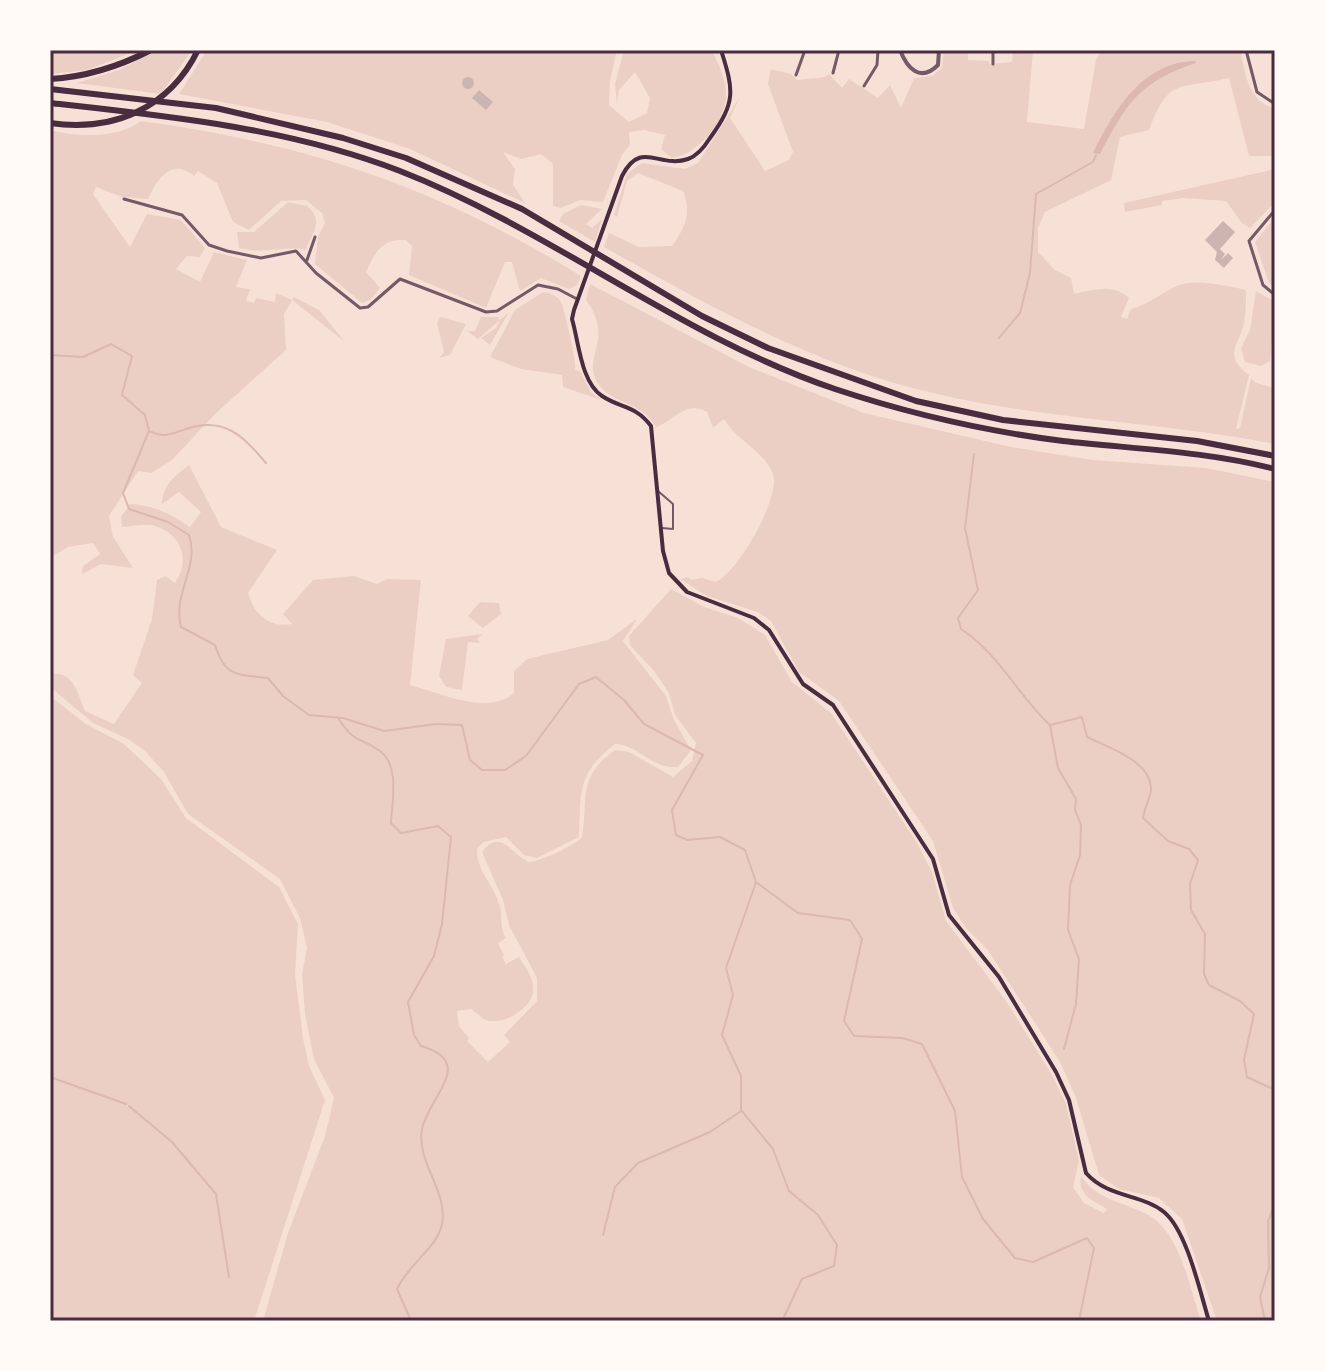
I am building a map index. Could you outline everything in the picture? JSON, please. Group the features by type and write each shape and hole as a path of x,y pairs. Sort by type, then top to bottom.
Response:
{"highway":[{"path":"50,79 74,78 118,67 151,50"},
{"path":"50,123 85,127 119,121 143,110 170,92 198,50"},
{"path":"50,89 216,108 343,138 406,158 522,209 702,316 834,375 916,401 1003,420 1197,441 1275,456"},
{"path":"50,103 278,135 400,171 515,225 759,358 832,388 964,426 1064,441 1196,453 1275,469"}],"main road":[{"path":"721,50 732,93 723,120 692,158 669,161 643,155 629,164 572,319 587,376 600,395 640,411 651,426 663,551 672,579 687,592 754,618 769,630 803,684 833,705 933,859 949,915 999,977 1056,1072 1069,1100 1086,1173 1117,1194 1162,1210 1175,1226 1209,1321"}],"street":[{"path":"796,75 805,50"},
{"path":"833,73 839,50"},
{"path":"864,86 877,65 878,50"},
{"path":"900,50 907,67 919,74 934,69 939,50"},
{"path":"993,50 993,64"},
{"path":"1247,50 1257,92 1275,104"},
{"path":"124,199 182,215 209,245 227,251 261,258 296,251 316,273 360,308 368,307 400,279 486,312 497,311 538,285 558,289 577,299"},
{"path":"1275,210 1249,241 1263,285 1275,295"},
{"path":"307,260 315,237"}],"lane":[{"path":"658,490 673,504 673,529 661,528"}],"shaded area":[{"path":"50,50 138,50 87,70 50,74"},
{"path":"157,50 192,50 161,94 77,83 119,70"},
{"path":"207,50 617,50 610,80 609,105 629,122 647,113 650,98 635,72 619,90 617,103 615,84 624,50 712,50 725,82 726,93 722,114 716,125 691,150 672,158 661,149 665,135 644,130 629,132 630,145 622,155 603,202 580,200 561,208 553,206 553,164 541,154 521,159 503,152 515,169 513,185 525,203 410,149 327,122 179,94"},
{"path":"944,50 968,50 968,60 989,61 989,64 1012,62 1013,50 1033,50 1027,122 1084,129 1096,60 1102,50 1240,50 1252,92 1272,108 1275,156 1249,156 1229,78 1178,88 1163,101 1149,130 1120,137 1111,180 1045,212 1038,228 1038,252 1055,270 1071,278 1074,294 1109,289 1123,293 1129,298 1121,317 1127,319 1131,309 1185,284 1211,284 1246,290 1244,324 1234,356 1249,375 1236,429 1240,428 1251,378 1256,383 1275,388 1275,444 1021,410 893,382 849,368 766,333 604,247 609,233 639,247 672,246 686,220 687,206 683,191 638,173 627,181 617,217 614,215 627,174 642,163 685,169 698,163 740,97 730,118 765,171 789,160 793,152 768,84 771,69 791,74 797,80 829,74 842,88 849,79 878,98 890,85 901,108 914,78 932,76 942,68"},
{"path":"1195,61 1161,78 1137,96 1118,121 1100,154 1093,153 1110,121 1145,79 1176,64"},
{"path":"141,121 260,142 370,174 475,217 581,276 577,285 569,289 541,278 520,291 512,262 505,262 486,308 409,275 412,246 406,240 398,240 385,244 373,258 366,272 380,288 370,300 362,303 315,264 318,237 325,223 322,213 306,200 281,201 249,230 233,222 217,183 198,171 194,176 179,169 166,173 148,199 122,197 96,187 93,194 130,247 147,214 181,220 205,248 200,257 187,256 176,269 200,282 214,252 247,260 236,287 250,289 246,301 254,303 256,298 275,302 276,293 292,300 284,314 286,350 215,414 172,460 151,473 138,471 109,516 113,537 133,568 101,564 82,574 83,566 100,554 93,543 68,547 50,558 50,130 73,134 109,134"},
{"path":"1275,169 1275,202 1250,228 1242,223 1226,201 1183,198 1125,212 1124,203"},
{"path":"288,202 307,206 315,217 316,227 306,250 256,251 239,248 237,232 254,232"},
{"path":"581,205 602,209 586,224 592,228 602,219 595,242 559,221 563,214"},
{"path":"1275,217 1275,287 1269,283 1255,242"},
{"path":"590,284 749,367 864,413 1011,447 1093,460 1206,468 1275,482 1275,1321 1217,1321 1182,1219 1159,1198 1119,1189 1099,1175 1076,1098 1060,1062 988,950 966,928 953,908 933,841 839,701 799,672 771,621 758,612 707,596 680,579 702,578 715,582 735,565 764,516 774,485 773,474 764,459 724,419 713,428 707,412 692,408 656,427 642,412 603,389 593,373 598,326 586,300"},
{"path":"1256,291 1275,302 1270,361 1261,366 1245,362 1241,348 1250,330"},
{"path":"543,292 560,300 570,335 575,370 580,371 591,392 601,400 563,387 562,375 521,369 490,357 515,310"},
{"path":"294,297 319,310 345,342 292,300"},
{"path":"509,312 490,345 481,338 496,328"},
{"path":"440,317 466,324 450,355 439,358 444,352 437,323"},
{"path":"481,317 498,317 500,320 478,339 467,331 475,331"},
{"path":"189,465 221,527 277,550 248,593 258,613 269,621 292,624 283,614 313,580 354,576 377,584 387,579 421,580 410,685 464,701 491,703 503,700 514,693 514,671 527,659 608,640 637,619 623,641 666,696 674,720 691,750 678,767 669,767 624,745 615,744 593,765 583,785 579,837 537,858 524,855 506,837 484,842 477,848 479,864 500,907 506,938 498,943 504,955 502,957 506,964 519,957 533,983 533,993 527,1005 515,1015 500,1021 484,1019 471,1009 457,1011 459,1026 469,1038 467,1041 488,1062 510,1042 504,1035 537,1001 537,978 509,925 503,900 482,852 488,845 500,842 528,862 578,841 582,837 589,780 594,770 615,750 629,752 673,777 692,761 696,743 675,715 669,693 630,645 629,636 671,589 704,607 738,618 765,635 792,682 831,713 917,843 932,872 946,921 1006,1001 1052,1075 1066,1104 1079,1161 1073,1187 1084,1203 1104,1213 1107,1209 1084,1193 1081,1176 1095,1191 1141,1211 1161,1225 1177,1249 1201,1321 263,1321 288,1233 325,1136 334,1098 314,1059 305,1014 302,974 307,948 300,918 280,879 188,814 164,772 145,751 128,739 93,723 50,687 50,674 70,679 85,711 114,724 142,683 133,675 152,619 157,580 165,576 175,583 183,558 178,542 165,530 148,525 122,527 121,517 130,504 147,506 190,527 201,512 179,492 162,504 167,486"},
{"path":"480,602 499,603 501,614 483,628 468,616"},
{"path":"482,634 477,639 480,643 468,642 462,690 446,687 439,676 446,639"},
{"path":"50,696 86,724 124,744 161,779 186,818 279,887 298,924 295,974 303,1038 309,1066 325,1100 254,1321 50,1321"}],"building":[{"path":"468,77 474,83 468,89 462,83"},
{"path":"479,90 493,102 486,110 472,98"},
{"path":"1223,221 1235,232 1220,249 1225,254 1221,260 1228,253 1233,258 1224,268 1215,260 1217,252 1205,240"}],"waterway":[{"path":"999,338 1020,313 1030,273 1036,194 1093,162 1096,155"},
{"path":"50,355 83,357 111,344 132,356 122,395 145,415 149,431 123,493 129,509 168,522 189,535 191,558 180,603 181,627 215,645 228,669 241,675 268,678 283,696 309,715 343,718 384,731 436,724 462,725 470,760 482,770 505,770 526,756 579,684 596,677 624,700 644,724 703,755 672,810 676,835 687,840 720,837 745,850 756,882 798,913 850,920 862,939 844,1021 854,1036 902,1038 922,1044 955,1111 962,1177 983,1219 1015,1258 1033,1262 1087,1238 1094,1248 1079,1321"},
{"path":"151,432 165,435 199,426 222,427 241,437 266,463"},
{"path":"974,454 965,528 978,590 958,618 961,629 986,650 1050,725 1082,717 1087,737 1126,756 1143,769 1151,787 1143,818 1168,841 1189,849 1198,860 1190,884 1191,910 1205,934 1204,974 1209,985 1240,1001 1254,1014 1244,1060 1247,1077 1275,1090"},
{"path":"338,718 354,737 380,751 386,758 393,775 391,823 401,833 438,826 451,837 442,924 434,956 408,1002 414,1035 421,1046 446,1061 448,1071 426,1117 421,1141 441,1200 442,1224 435,1240 397,1289 411,1321"},
{"path":"1050,725 1058,768 1076,799 1075,810 1081,825 1080,855 1070,885 1068,930 1079,959 1076,1004 1064,1049"},
{"path":"756,882 726,968 733,995 722,1035 741,1076 741,1110 773,1149 789,1191 818,1215 837,1245 834,1266 802,1279 782,1321"},
{"path":"50,1077 126,1104"},
{"path":"129,1106 172,1142 216,1194 229,1277"},
{"path":"603,1235 615,1187 638,1163 710,1132 741,1111"},
{"path":"1265,1321 1260,1297 1269,1268 1268,1221 1275,1205"}]}
